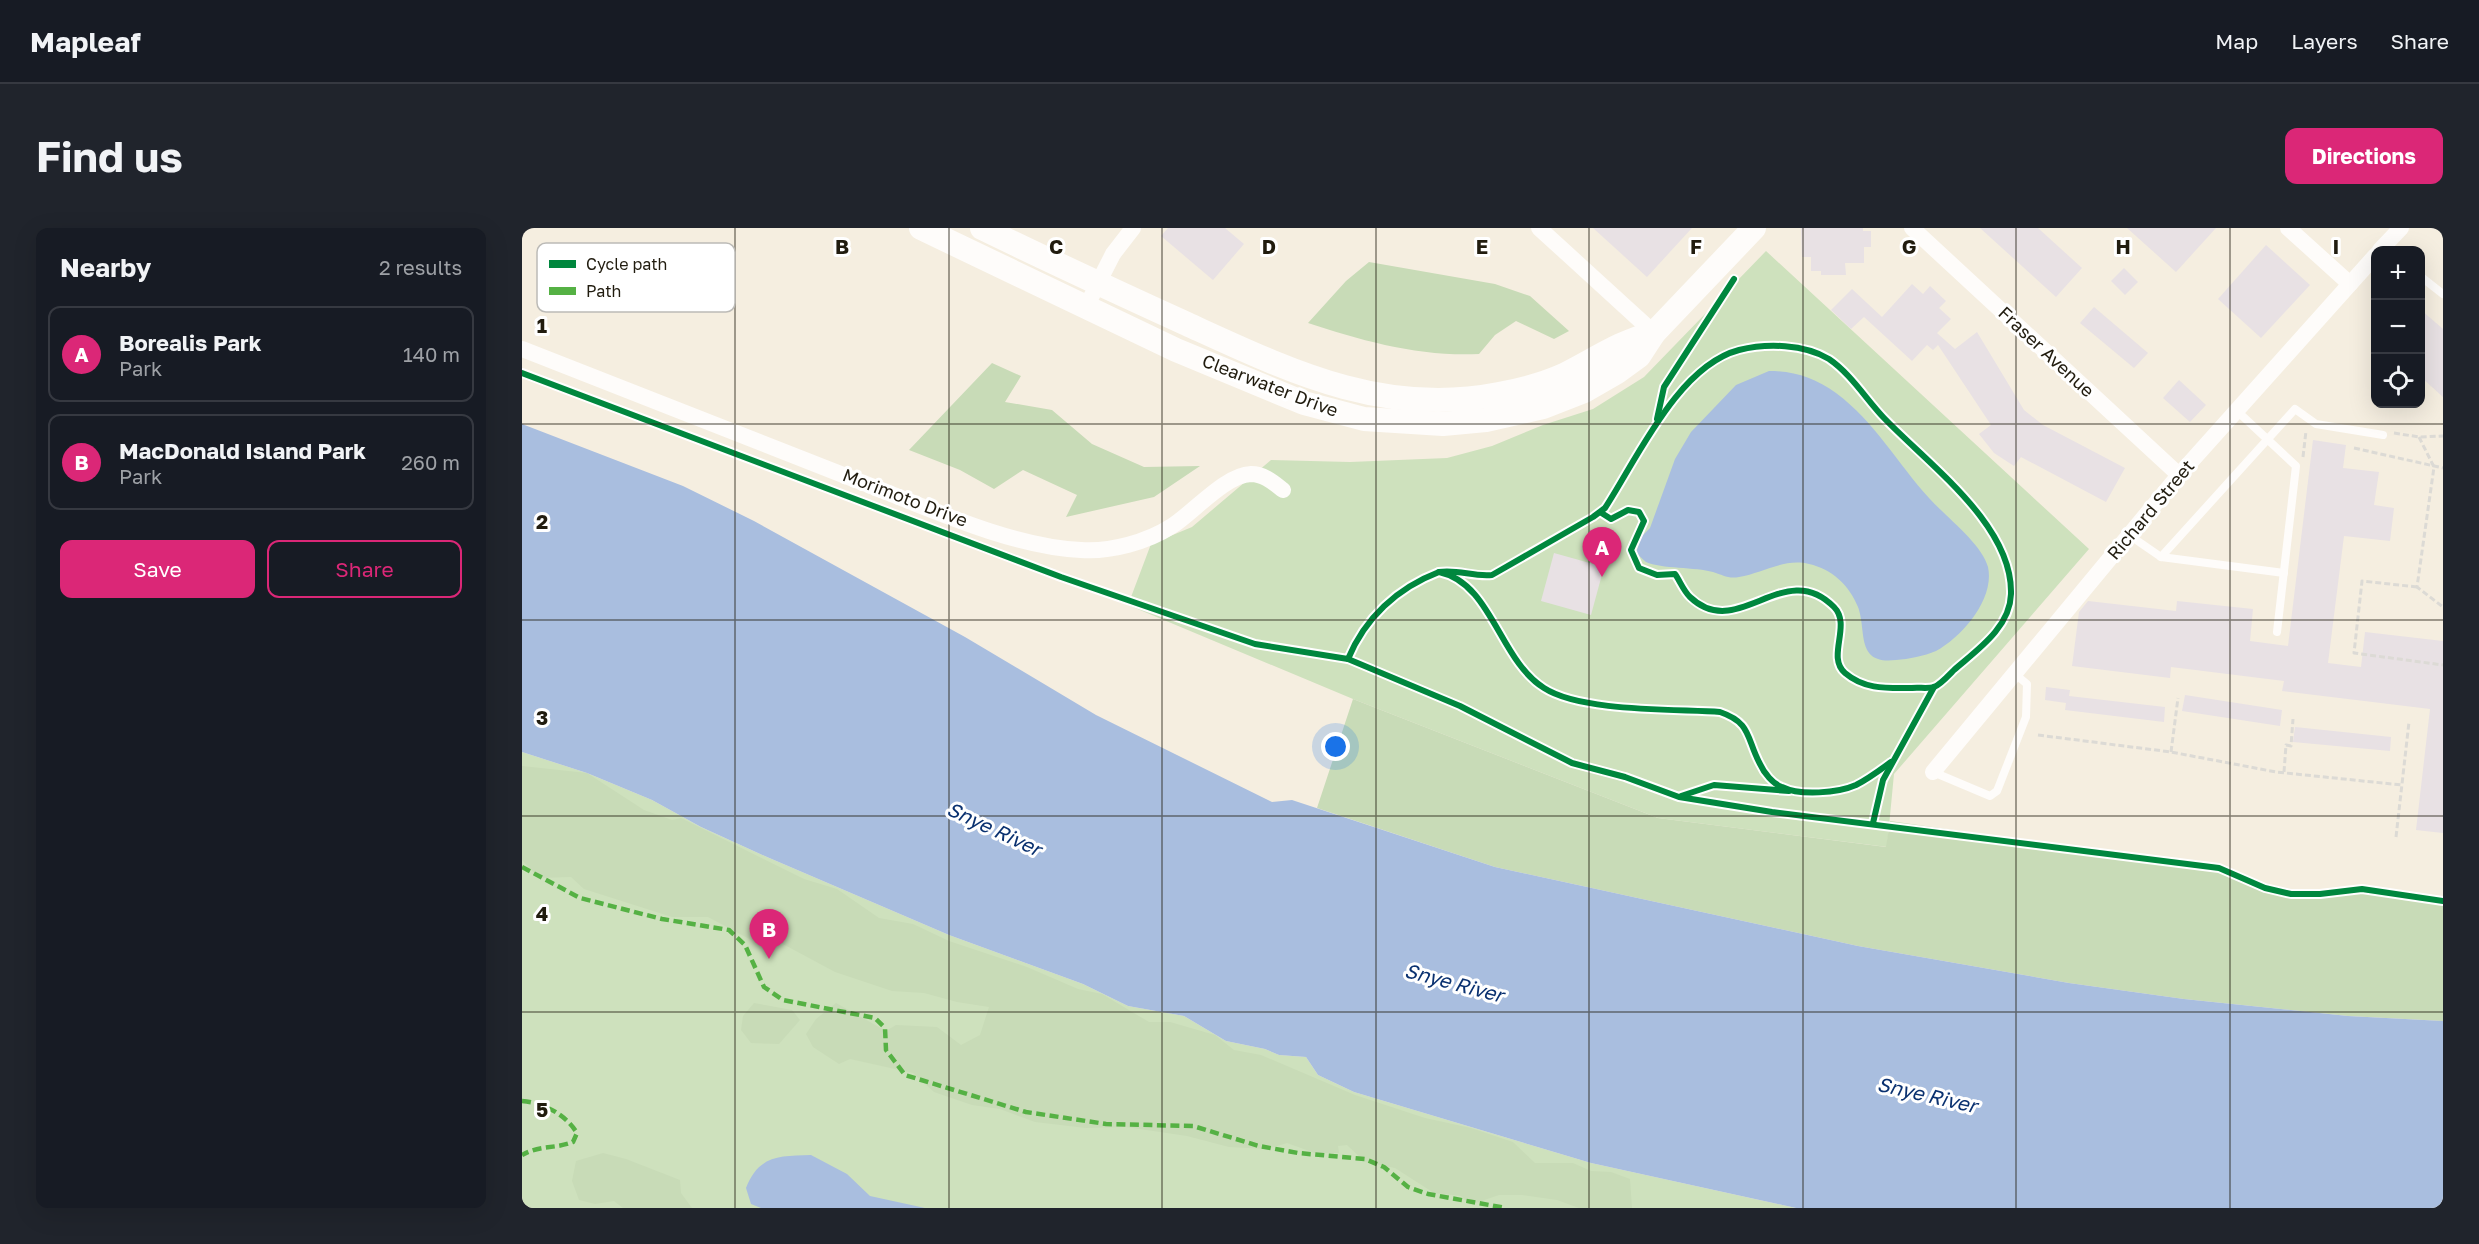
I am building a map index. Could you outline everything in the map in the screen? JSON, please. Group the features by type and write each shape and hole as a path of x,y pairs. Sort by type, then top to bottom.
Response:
{"main road":[{"name":"Clearwater Drive","path":"921,228 1176,350 1304,403 1364,419 1402,423 1466,423 1543,407 1584,391 1617,372 1639,356 1654,333"},
{"name":"Clearwater Drive","path":"982,228 1096,283 1300,374 1345,389 1399,399 1448,402 1521,389 1563,375 1626,340 1654,333"},
{"path":"1654,333 1754,228"}],"street":[{"path":"1086,308 1096,283 1132,228"},
{"path":"1539,228 1654,333"},
{"name":"Fraser Avenue","path":"1912,228 2180,475"},
{"path":"2288,228 2350,284"},
{"name":"Richard Street","path":"2386,246 2401,228"},
{"name":"Richard Street","path":"1934,771 2180,475 2371,262"},
{"name":"Morimoto Drive","path":"522,350 884,491 1007,536 1054,548 1083,551 1113,548 1135,542 1171,527 1230,482 1251,474 1268,478 1283,490"}],"lane":[{"path":"2425,279 2443,294"},
{"path":"2161,557 2295,409 2313,422 2385,433"},
{"path":"2237,411 2269,438 2296,466 2277,632"},
{"path":"2129,535 2161,557 2284,573"},
{"path":"1934,771 1990,796 1997,791 2026,717 2028,684 2015,674"}],"path":[{"path":"2302,465 2307,420 2313,422"},
{"path":"2385,433 2419,437 2443,436"},
{"path":"2417,587 2434,466 2419,437"},
{"path":"2354,448 2443,468"},
{"path":"2443,607 2417,587 2361,581 2354,653 2443,665"},
{"path":"2171,752 2178,698"},
{"path":"2284,773 2286,745 2291,746 2293,719"},
{"path":"2396,837 2409,722"},
{"path":"2038,735 2171,752 2284,773 2402,785"}],"green space":[{"path":"1766,251 2089,549 1894,774 1887,847 1658,818 1353,699 1128,605 1151,544 1192,527 1271,460 1350,462 1447,458 1492,446 1543,425 1593,409 1644,377"},
{"path":"1369,262 1495,284 1530,296 1569,331 1554,339 1516,321 1495,335 1479,354 1457,354 1392,346 1308,323 1346,281"},
{"path":"992,363 1021,376 1005,402 1052,410 1092,444 1144,467 1200,466 1154,497 1066,517 1077,495 1023,470 994,489 960,470 909,450"},
{"path":"1353,699 1658,818 1886,847 1890,821 2219,868 2265,888 2291,894 2362,889 2443,901 2443,1021 2348,1016 2184,999 2069,983 1858,946 1495,867 1317,808"},
{"path":"522,752 587,773 652,800 701,827 767,857 949,935 1083,984 1128,1006 1184,1016 1226,1041 1265,1049 1279,1055 1306,1057 1318,1075 1354,1092 1591,1163 1796,1208 522,1208"},
{"path":"522,766 587,773 644,810 672,820 681,818 804,879 837,889 879,918 913,924 949,941 1027,967 1078,989 1102,994 1149,1022 1170,1022 1215,1035 1234,1050 1261,1055 1355,1095 1425,1118 1471,1128 1513,1142 1535,1163 1573,1163 1591,1171 1611,1172 1630,1179 1632,1208 1579,1208 1557,1200 1522,1195 1499,1195 1470,1205 1461,1196 1434,1193 1395,1168 1365,1162 1347,1145 1338,1146 1339,1153 1315,1153 1287,1143 1268,1149 1229,1147 1187,1136 1126,1127 1086,1128 1035,1122 1000,1109 972,1105 934,1092 913,1073 850,1059 839,1064 813,1047 806,1034 816,1019 836,1003 886,1031 896,1025 937,1027 961,1045 980,1035 989,1007 957,1002 924,993 892,991 835,972 781,943 757,943 708,917 672,917 584,889 571,877 539,878 522,860"},
{"path":"754,1003 792,1010 800,1020 779,1044 751,1043 741,1030 743,1016"},
{"path":"603,1153 626,1159 680,1180 681,1193 692,1208 623,1208 614,1201 595,1204 579,1200 572,1181 576,1161"}],"water":[{"path":"1769,371 1787,372 1812,379 1850,404 1929,498 1971,540 1984,558 1988,567 1989,579 1981,604 1966,627 1946,645 1921,656 1901,660 1883,660 1874,657 1868,652 1865,644 1861,616 1850,592 1839,579 1817,566 1791,563 1732,577 1706,570 1652,564 1636,553 1641,537 1650,528 1675,459 1691,432 1736,385"},
{"name":"Snye River","path":"522,424 683,486 754,521 965,637 1096,715 1272,802 1292,800 1495,867 1858,946 2069,983 2184,999 2348,1016 2443,1021 2443,1208 1796,1208 1591,1163 1354,1092 1318,1075 1306,1057 1279,1055 1265,1049 1226,1041 1184,1016 1128,1006 1083,984 949,935 701,827 652,800 587,773 522,752"},
{"path":"811,1155 847,1174 870,1196 925,1208 761,1208 751,1204 746,1188 751,1177 764,1163 780,1157"}],"building":[{"path":"1168,228 1225,228 1244,244 1213,280 1161,236"},
{"path":"1593,228 1692,228 1647,277"},
{"path":"1801,228 1863,228 1863,231 1871,231 1871,247 1864,247 1864,263 1845,263 1846,275 1821,275 1821,271 1811,271 1811,257 1802,257"},
{"path":"1980,228 2038,228 2082,268 2056,297"},
{"path":"2127,228 2216,228 2176,272"},
{"path":"2266,245 2310,285 2261,338 2218,299"},
{"path":"2124,268 2138,282 2125,295 2111,281"},
{"path":"1912,284 1923,294 1930,286 1946,301 1939,308 1951,319 1937,333 1955,349 1977,332 2024,410 2043,425 2125,468 2106,502 2021,457 2014,466 1994,453 1979,434 1991,425 1938,345 1933,350 1927,345 1912,361 1864,317 1851,329 1831,310 1852,289 1882,317"},
{"path":"2094,307 2148,353 2134,368 2080,323"},
{"path":"2425,313 2443,329 2443,397 2425,381"},
{"path":"2179,380 2206,405 2190,422 2163,398"},
{"path":"2313,440 2346,445 2343,468 2379,472 2374,505 2394,508 2390,541 2344,536 2328,663 2361,667 2365,632 2443,641 2443,833 2416,830 2430,709 2282,691 2284,681 2171,667 2170,678 2072,666 2079,612 2088,601 2176,611 2177,601 2253,609 2250,641 2288,646"},
{"path":"1554,553 1604,567 1591,615 1541,601"},
{"path":"2046,687 2070,690 2069,696 2165,707 2164,722 2065,710 2066,703 2045,700"},
{"path":"2185,695 2282,710 2280,726 2182,711"},
{"path":"2295,727 2391,737 2390,751 2293,742"}],"marked path":[{"path":"522,867 580,898 662,919 729,930 745,945 764,987 783,1000 875,1018 885,1028 886,1050 905,1075 1026,1112 1106,1124 1193,1126 1259,1146 1298,1153 1365,1159 1384,1167 1408,1187 1428,1194 1506,1208"},
{"path":"522,1101 538,1104 560,1115 577,1133 573,1142 522,1155"}],"cycle path":[{"path":"1657,419 1664,387 1734,279"},
{"path":"1439,572 1492,575 1593,517 1605,508 1661,417 1678,394 1697,375 1717,359 1739,350 1761,346 1785,346 1819,354 1837,365 1884,418 1965,497 1998,544 2008,569 2011,594 2009,606 1999,628 1991,637 1936,686 1929,688 1877,687 1853,679 1840,666 1838,658 1841,623 1839,614 1834,607 1815,594 1797,590 1726,611 1708,609 1690,597 1675,574 1657,575 1639,568 1631,550 1644,521 1639,512 1628,510 1611,519 1600,512"},
{"path":"522,373 1061,577 1255,644 1348,659 1460,706 1572,763 1625,777 1679,797 1772,812 2219,868 2265,888 2291,894 2320,894 2362,889 2443,901"},
{"path":"1348,659 1363,630 1384,606 1409,587 1439,572 1457,579 1471,591 1484,606 1516,660 1544,688 1560,696 1629,708 1720,712 1730,716 1738,721 1747,732 1766,774 1779,786 1799,792 1829,792 1848,788 1865,780 1891,762"},
{"path":"1873,823 1883,780 1934,687"},
{"path":"1681,796 1714,785 1789,791"}],"place":[{"name":"Borealis Park","path":"1602,577"},
{"name":"MacDonald Island Park","path":"769,959"}]}
